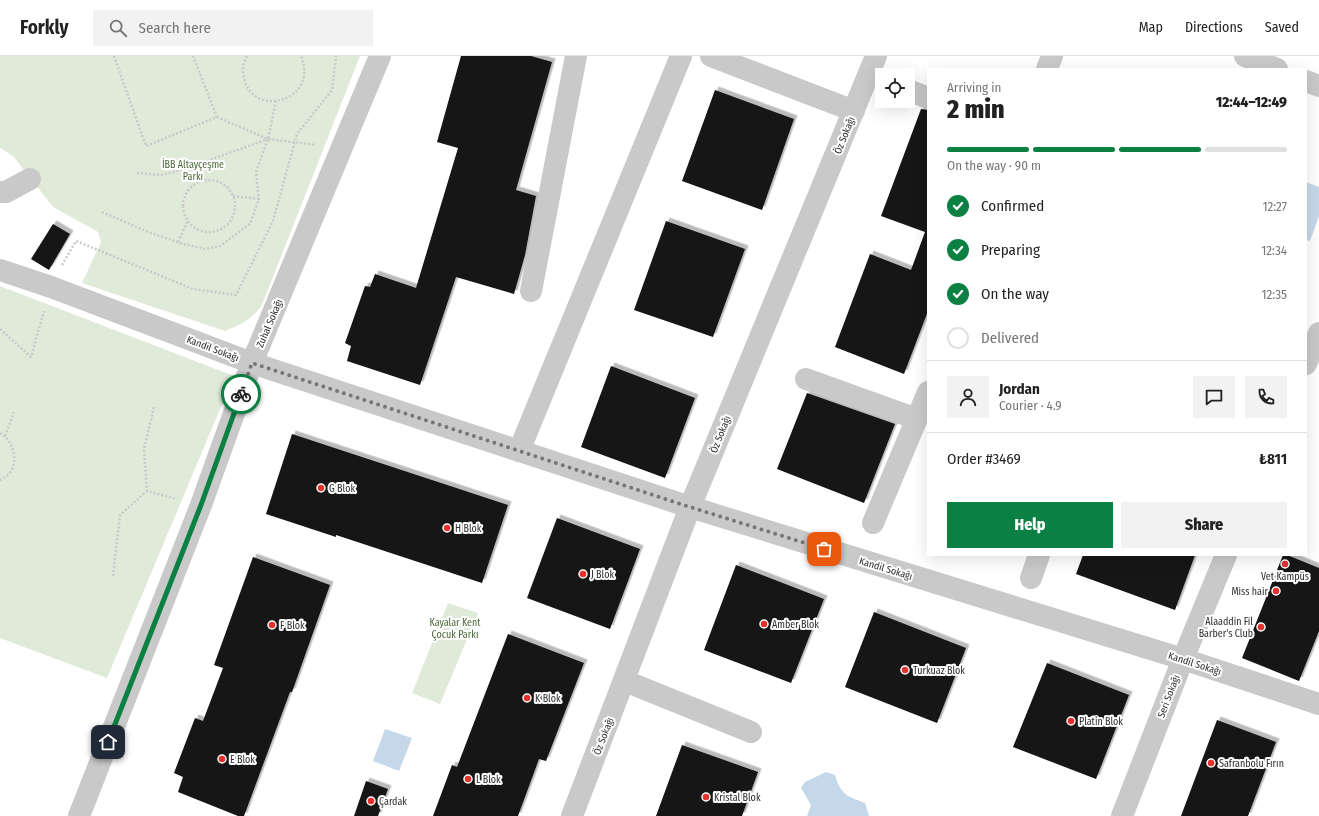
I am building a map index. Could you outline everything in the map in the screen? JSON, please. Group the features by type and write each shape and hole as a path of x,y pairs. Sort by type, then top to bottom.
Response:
{"street":[{"name":"Zuhal Sokağı","path":"79,816 201,505 252,363 380,56"},
{"path":"531,291 576,56"},
{"path":"519,451 526,430 680,56"},
{"path":"711,56 854,111"},
{"path":"1048,68 1052,56"},
{"path":"1245,56 1275,68"},
{"name":"Öz Sokağı","path":"572,816 690,507 854,111 875,72"},
{"path":"1307,81 1319,86"},
{"path":"915,93 927,98"},
{"path":"0,192 6,192 30,179"},
{"name":"Kandil Sokağı","path":"0,270 51,287 252,363 519,451 690,507 1183,659 1319,704"},
{"path":"1307,362 1319,333"},
{"path":"806,379 917,419"},
{"path":"873,523 927,396"},
{"path":"1031,578 1039,556"},
{"name":"Seri Sokağı","path":"1122,816 1183,659 1226,556"},
{"path":"625,680 751,732"}],"path":[{"path":"114,56 146,146 217,117"},
{"path":"193,56 217,117 268,139 342,148"},
{"path":"247,56 243,71 244,81 249,90 257,97 266,101 286,99 295,93 301,85 305,70 301,56"},
{"path":"0,329 31,357 51,287 76,241 192,289 236,295 273,221 297,134 332,90 336,56"},
{"path":"102,212 178,242 206,250 220,246 250,224 259,199 256,172 268,139 276,101"},
{"path":"137,173 161,175 182,170 268,139"},
{"path":"205,180 218,182 229,189 233,196 235,213 225,226 218,230 201,230 188,220 184,209 186,196 197,183 205,180"},
{"path":"233,196 259,199"},
{"path":"178,242 188,220"},
{"path":"147,491 144,449 154,407"},
{"path":"5,436 14,412"},
{"path":"0,433 5,436 12,446 15,458 9,474 0,480"},
{"path":"147,491 201,505"},
{"path":"113,576 120,515 147,491"}],"green space":[{"name":"İBB Altayçeşme Parkı","path":"0,56 360,56 262,305 250,318 225,331 82,283 101,242 98,232 53,207 13,156 0,148"},
{"path":"0,286 234,376 107,678 0,638"},
{"name":"Kayalar Kent Çocuk Parkı","path":"448,603 478,613 440,704 412,693"}],"water":[{"path":"1307,182 1319,187 1319,216 1310,241 1307,240"},
{"path":"385,729 412,738 399,771 373,761"},
{"path":"826,772 835,775 842,791 865,803 869,816 807,816 811,805 801,788 805,782"}],"building":[{"path":"461,56 531,56 552,62 516,190 536,196 525,255 514,294 456,277 420,385 347,361 351,346 345,343 365,286 370,287 375,274 416,288 458,148 437,142"},
{"path":"715,90 794,119 762,210 682,181"},
{"path":"921,109 927,110 927,314 904,374 835,347 870,254 911,270 925,232 881,216"},
{"path":"666,221 745,249 713,337 634,310"},
{"path":"53,224 70,234 49,270 31,259"},
{"path":"611,366 695,398 665,478 581,447"},
{"path":"807,393 895,424 864,503 777,469"},
{"path":"292,434 508,505 482,583 336,535 336,537 266,514"},
{"name":"J Blok","path":"557,518 640,549 610,629 527,598"},
{"path":"1083,556 1195,556 1175,610 1076,574"},
{"path":"1283,556 1289,556 1319,568 1319,631 1299,681 1242,658"},
{"path":"253,557 330,585 292,692 290,692 244,816 238,816 178,792 183,777 174,773 195,718 203,721 223,668 214,665"},
{"name":"Amber Blok","path":"736,565 824,599 791,683 704,650"},
{"name":"Turkuaz Blok","path":"874,612 966,648 937,723 845,687"},
{"path":"508,634 584,663 546,761 539,759 518,816 433,816 452,765 457,767"},
{"name":"Platin Blok","path":"1047,663 1129,695 1096,779 1013,747"},
{"path":"1217,720 1276,742 1248,816 1181,816"},
{"name":"Kristal Blok","path":"682,745 758,772 742,816 656,816"},
{"name":"Çardak","path":"366,781 388,789 378,816 354,816"}],"way so far":[{"path":"241,394 252,363 690,507 824,549"}],"place":[{"name":"G Blok","path":"321,488"},
{"name":"H Blok","path":"447,528"},
{"name":"Vet Kampüs","path":"1285,564"},
{"name":"J Blok","path":"583,574"},
{"name":"Miss hair","path":"1276,591"},
{"name":"Amber Blok","path":"764,624"},
{"name":"F Blok","path":"272,625"},
{"name":"Alaaddin Fil Barber's Club","path":"1261,627"},
{"name":"Turkuaz Blok","path":"905,670"},
{"name":"K Blok","path":"527,698"},
{"name":"Platin Blok","path":"1071,721"},
{"name":"E Blok","path":"222,759"},
{"name":"Safranbolu Fırın","path":"1211,763"},
{"name":"L Blok","path":"468,779"},
{"name":"Kristal Blok","path":"706,797"},
{"name":"Çardak","path":"371,801"}],"route":[{"path":"108,742 201,505 241,394"}]}
